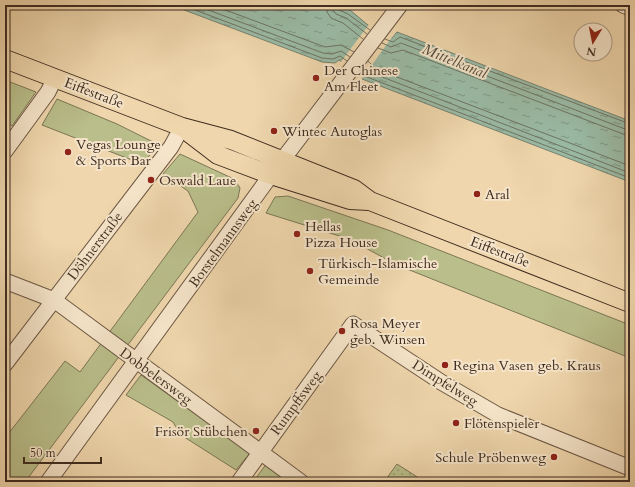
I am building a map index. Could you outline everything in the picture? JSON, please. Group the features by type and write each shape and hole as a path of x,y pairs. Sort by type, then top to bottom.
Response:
{"main road":[{"name":"Eiffestraße","path":"5,59 182,127 231,140 354,189 370,201 630,303"},
{"name":"Eiffestraße","path":"182,127 218,156 271,175 350,200 370,201"}],"street":[{"name":"Borstelmannsweg","path":"48,482 271,175 400,5"},
{"path":"623,5 630,8"},
{"path":"5,151 48,92 55,78"},
{"name":"Döhnerstraße","path":"5,364 171,147 182,127"},
{"name":"Dobbelersweg","path":"5,281 54,300 136,362 301,482"},
{"name":"Rumpffsweg","path":"239,482 353,324"},
{"name":"Dimpfelweg","path":"353,324 441,382 498,415 630,468"}],"green space":[{"path":"5,80 36,92 12,126 5,122"},
{"path":"57,99 117,124 159,145 142,164 42,125"},
{"path":"180,154 234,179 240,188 238,198 25,482 5,482 5,438 65,361 80,372 198,212 188,191 163,174"},
{"path":"288,196 388,230 630,325 630,358 397,265 349,239 266,213 275,197"},
{"path":"141,375 250,453 236,470 181,435 173,422 126,395"},
{"path":"267,463 294,482 253,482"},
{"path":"397,464 425,482 384,482"}],"water":[{"name":"Mittelkanal","path":"171,5 336,5 350,10 368,25 392,38 397,32 630,121 630,182 362,79 362,76 339,60 335,63 322,62"}],"pier":[{"path":"370,23 392,35 395,33 361,80 360,77 340,63"}],"place":[{"name":"Der Chinese Am Fleet","path":"316,78"},
{"name":"Wintec Autoglas","path":"274,131"},
{"name":"Vegas Lounge & Sports Bar","path":"68,152"},
{"name":"Oswald Laue","path":"151,180"},
{"name":"Aral","path":"477,194"},
{"name":"Hellas Pizza House","path":"297,234"},
{"name":"Türkisch-Islamische Gemeinde","path":"310,271"},
{"name":"Rosa Meyer geb. Winsen","path":"342,331"},
{"name":"Regina Vasen geb. Kraus","path":"445,365"},
{"name":"Flötenspieler","path":"456,423"},
{"name":"Frisör Stübchen","path":"256,431"},
{"name":"Schule Pröbenweg","path":"554,457"}]}
